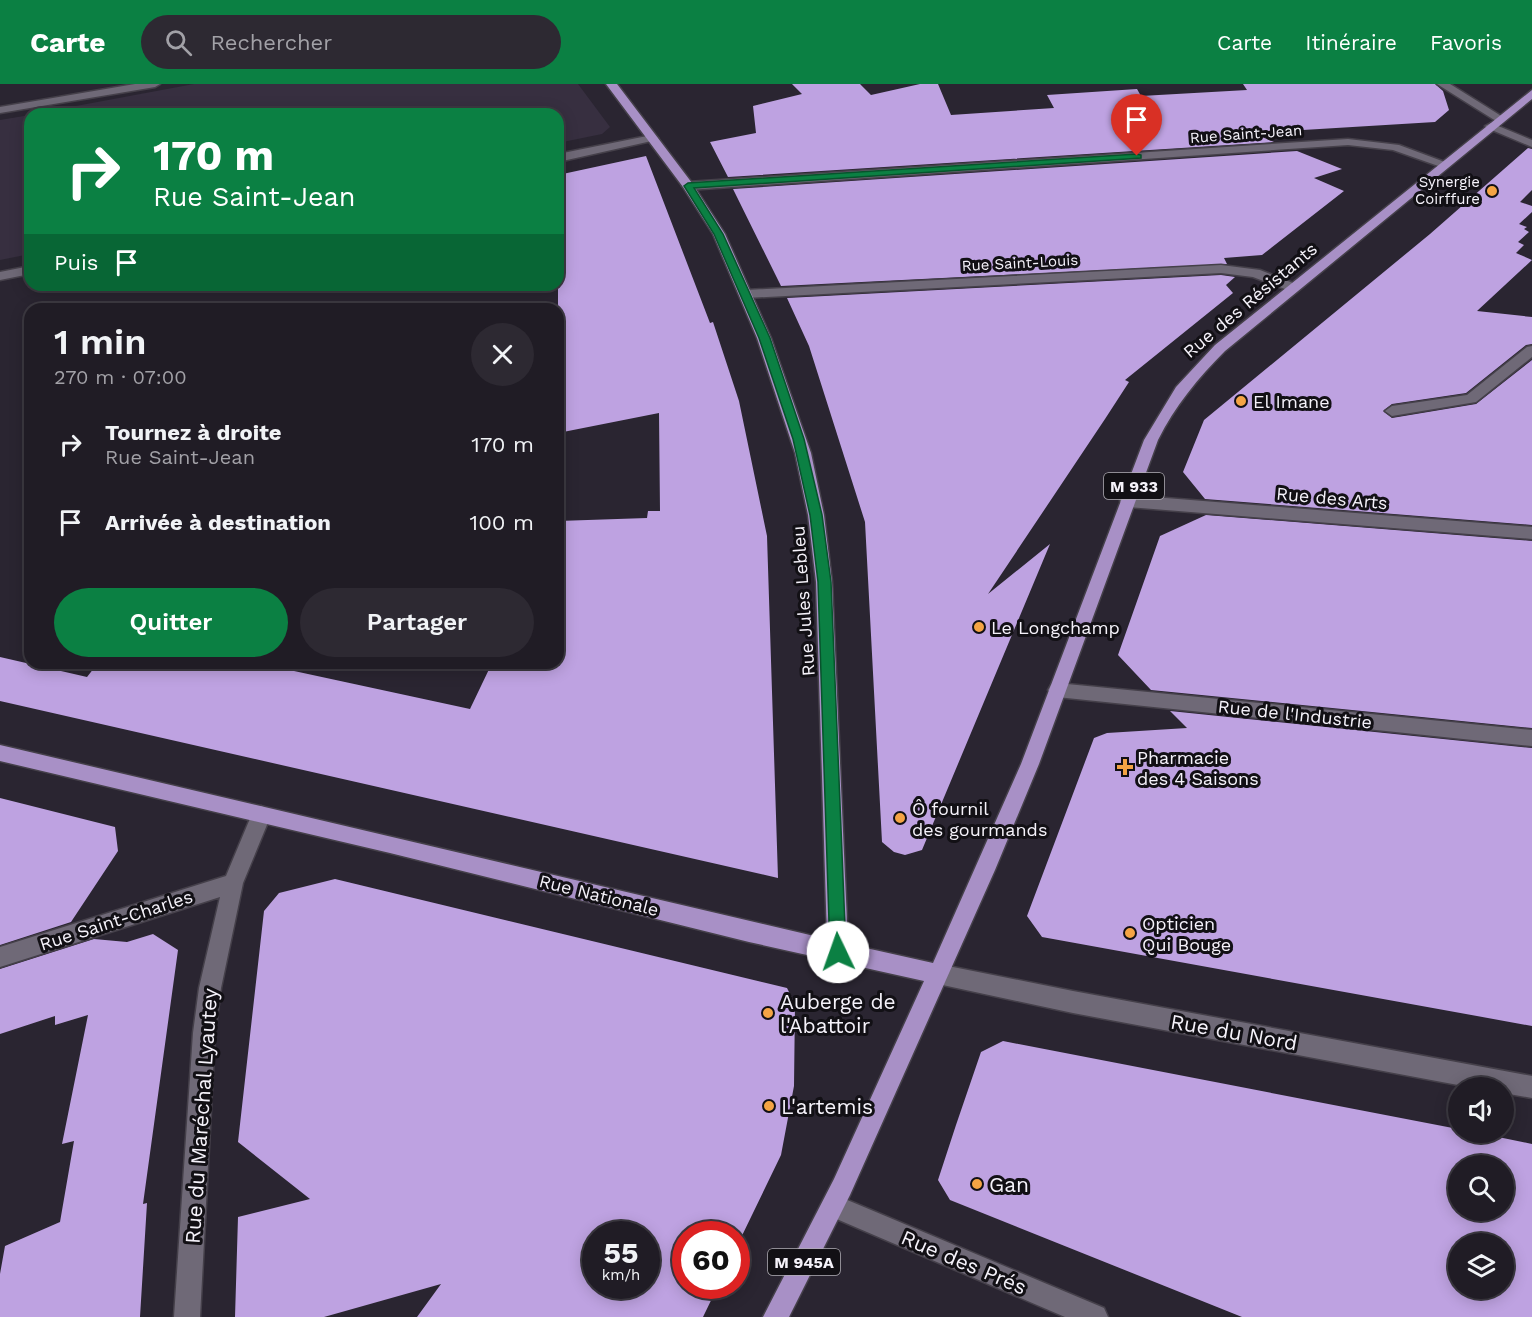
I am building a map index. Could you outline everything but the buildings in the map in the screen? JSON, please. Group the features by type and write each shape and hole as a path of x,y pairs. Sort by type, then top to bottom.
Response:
{"main road":[{"name":"Rue Jules Lebleu","path":"611,84 688,186 719,234 774,364 795,425 810,486 821,547 838,952"},
{"name":"Rue des Résistants","path":"938,974 1025,774 1160,421 1181,388 1220,348 1532,93"},
{"name":"Rue Nationale","path":"0,753 938,974"},
{"name":"M 945A","path":"776,1317 833,1206 938,974"}],"street":[{"path":"0,110 155,84"},
{"path":"1442,84 1496,123 1532,144"},
{"path":"564,157 652,138"},
{"name":"Rue Saint-Jean","path":"688,186 1348,142 1395,147 1444,164"},
{"name":"Rue Saint-Louis","path":"746,294 1221,269 1255,273 1293,288"},
{"path":"0,276 24,271"},
{"path":"1392,411 1471,399 1532,350"},
{"name":"Rue des Arts","path":"1128,501 1532,533"},
{"name":"Rue de l'Industrie","path":"1058,690 1532,738"},
{"name":"Rue du Maréchal Lyautey","path":"188,1317 204,1033 216,953 233,883 261,815"},
{"name":"Rue Saint-Charles","path":"0,957 233,883"},
{"name":"Rue du Nord","path":"938,974 1073,1002 1532,1087"},
{"name":"Rue des Prés","path":"833,1206 1095,1317"}],"shaded area":[{"path":"194,84 578,84 610,127 602,134 564,142 564,108 65,108"},
{"path":"24,116 24,255 0,260 0,120"}],"place":[{"name":"Synergie Coirffure","path":"1492,191"},
{"name":"El Imane","path":"1241,401"},
{"name":"Le Longchamp","path":"979,627"},
{"name":"Pharmacie des 4 Saisons","path":"1125,767"},
{"name":"Ô fournil des gourmands","path":"900,818"},
{"name":"Opticien Qui Bouge","path":"1130,933"},
{"name":"Auberge de l'Abattoir","path":"768,1013"},
{"name":"L'artemis","path":"769,1106"},
{"name":"Gan","path":"977,1184"}],"route":[{"path":"838,952 824,582 816,515 799,439 764,338 729,254 688,186 1137,156"}]}
